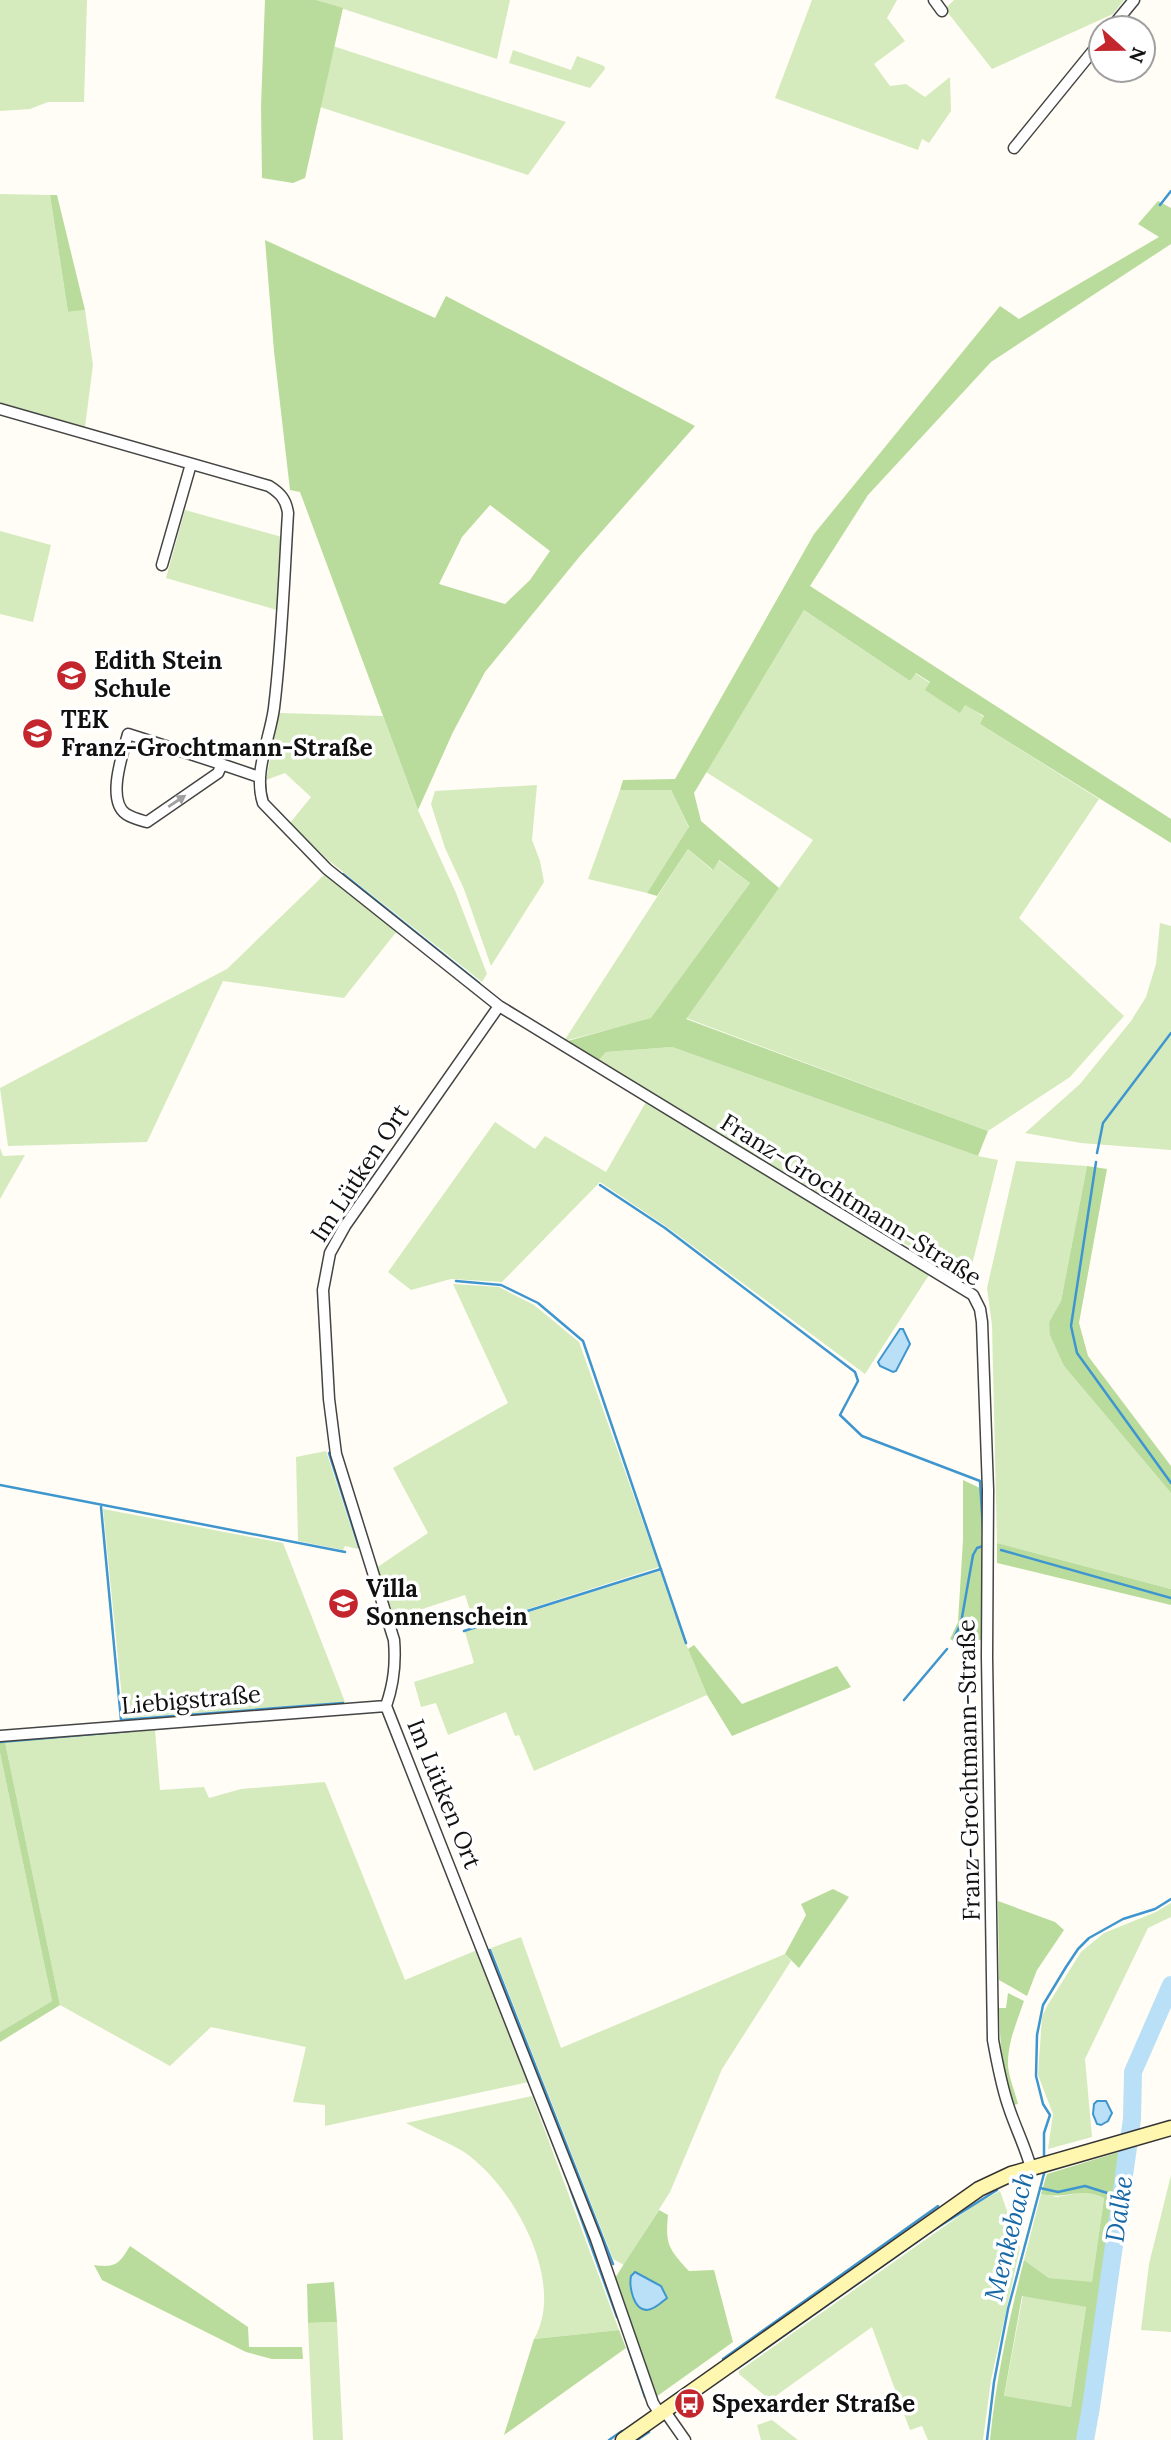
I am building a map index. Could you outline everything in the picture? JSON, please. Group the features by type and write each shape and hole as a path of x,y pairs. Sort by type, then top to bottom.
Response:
{"main road":[{"path":"623,2440 964,2199 995,2180 1171,2128"}],"street":[{"path":"934,0 942,11"},
{"path":"1122,14 1134,0"},
{"path":"1014,148 1087,58"},
{"name":"Franz-Grochtmann-Straße","path":"0,409 269,486 277,491 287,505 284,592 274,710 259,777 259,791 263,803 327,869 499,1006 962,1289 972,1296 980,1309 988,1490 987,1657 993,2040 1008,2107 1033,2167"},
{"path":"162,565 191,464"},
{"path":"222,764 218,773 147,822 126,814 116,800 118,773 128,734 222,764 259,777"},
{"name":"Im Lütken Ort","path":"499,1006 345,1226 330,1253 324,1273 323,1290 326,1358 336,1454 394,1640 396,1664 393,1687 386,1706 596,2239 653,2403 685,2440"},
{"name":"Liebigstraße","path":"0,1736 386,1706"}],"green space":[{"path":"0,0 87,0 84,102 48,102 30,109 0,111"},
{"path":"265,0 316,0 343,8 305,178 293,183 262,178 261,106"},
{"path":"316,0 510,0 497,59"},
{"path":"812,0 897,0 887,18 905,41 874,64 890,86 906,84 925,97 950,77 951,111 929,143 922,139 918,150 775,98"},
{"path":"954,0 1124,0 1113,14 1087,14 1087,26 992,69 945,9"},
{"path":"333,46 566,122 528,175 320,107"},
{"path":"513,50 571,70 577,56 604,66 605,69 590,88 509,63"},
{"path":"0,194 50,195 68,312 85,310 93,365 85,427 0,403"},
{"path":"50,195 57,195 85,310 68,312"},
{"path":"1158,201 1171,208 1171,244 991,362 868,495 810,586 1171,819 1171,843 980,724 984,716 965,705 960,713 925,690 930,682 916,673 910,681 804,610 694,793 701,821 779,888 686,1019 988,1131 978,1156 672,1047 606,1052 597,1062 564,1042 651,1018 750,883 719,860 713,870 688,849 657,896 647,893 689,827 671,790 620,790 623,780 675,779 814,534 1000,306 1019,319 1159,237 1138,224"},
{"path":"265,240 435,318 446,296 695,426 580,556 485,672 453,732 418,810 300,492 290,490","holes":["490,505 550,551 530,580 505,604 439,584 462,537"]},
{"path":"185,510 282,537 277,610 166,578"},
{"path":"0,531 51,545 33,622 0,614"},
{"path":"804,610 910,681 915,673 930,683 926,690 960,712 965,704 984,717 980,724 1099,799 1019,918 1124,1016 1070,1077 988,1131 686,1018 813,840 706,772"},
{"path":"279,713 383,716 418,810 456,893 487,974 482,982 328,860 290,823 311,797 285,773 266,780"},
{"path":"537,785 532,840 544,882 491,966 464,889 445,848 431,804 435,791"},
{"path":"620,790 671,790 689,828 647,893 588,879"},
{"path":"688,849 712,870 718,860 750,883 651,1019 564,1041"},
{"path":"325,874 397,931 344,998 223,981 147,1142 8,1146 0,1088 227,969"},
{"path":"1160,923 1171,926 1171,1150 1081,1143 1025,1133 1080,1084 1131,1021 1146,997 1156,964"},
{"path":"672,1047 978,1156 998,1160 968,1281 597,1062 606,1052"},
{"path":"646,1102 929,1275 865,1374 667,1227 600,1182 502,1282 451,1279 411,1290 388,1272 495,1122 535,1149 545,1136 606,1172"},
{"path":"0,1148 3,1156 25,1155 0,1199"},
{"path":"1016,1161 1087,1166 1061,1301 1049,1322 1064,1366 1171,1493 1171,1589 997,1543 992,1325 987,1288"},
{"path":"1087,1166 1107,1169 1079,1323 1088,1356 1171,1466 1171,1493 1064,1366 1050,1335 1049,1322 1061,1301"},
{"path":"453,1284 499,1287 534,1305 579,1342 659,1567 475,1626 465,1595 395,1618 376,1568 428,1533 393,1468 508,1403"},
{"path":"326,1451 358,1549 345,1546 343,1550 298,1541 296,1457"},
{"path":"963,1480 982,1489 981,1640 974,1639 969,1649 950,1639 958,1622 963,1540"},
{"path":"103,1509 283,1543 345,1702 124,1718"},
{"path":"997,1543 1171,1589 1171,1605 997,1563"},
{"path":"660,1571 707,1695 534,1771 519,1735 515,1736 506,1712 448,1735 436,1703 421,1707 414,1682 474,1663 465,1632"},
{"path":"694,1645 742,1704 837,1666 851,1687 732,1736 707,1695 688,1649"},
{"path":"155,1730 160,1790 204,1787 209,1798 241,1789 325,1782 405,1980 477,1950 529,2082 325,2126 325,2105 293,2102 306,2047 211,2027 170,2066 60,2005 5,1742"},
{"path":"5,1742 60,2005 0,2042 0,2032 52,2001 0,1753 0,1743"},
{"path":"0,1753 52,2001 0,2032"},
{"path":"833,1889 849,1897 799,1968 785,1954 806,1915 801,1904"},
{"path":"998,1901 1055,1922 1064,1930 1037,1970 1027,1996 999,1980"},
{"path":"1171,1903 1171,1917 1148,1928 1085,2059 1092,2137 1048,2149 1053,2114 1038,2075 1042,2017 1047,2006 1081,1952 1104,1933"},
{"path":"521,1937 561,2048 785,1954 791,1961 722,2069 670,2192 624,2265 613,2259 491,1948"},
{"path":"1008,1993 1024,2001 1008,2057 1018,2104 1013,2105 1004,2069 999,2021 999,2008 1006,2008"},
{"path":"532,2096 619,2330 534,2339 542,2316 544,2290 530,2236 516,2211 500,2187 464,2152 406,2123"},
{"path":"1119,2152 1080,2440 990,2440 1004,2349 1024,2260 1049,2278 1092,2282 1104,2198 1088,2193 1041,2194 1047,2174","holes":["1022,2296 1086,2307 1071,2407 1004,2396"]},
{"path":"1171,2175 1171,2332 1141,2330 1149,2264"},
{"path":"1000,2191 1020,2248 991,2380 983,2440 928,2440 922,2426 910,2430 872,2327 770,2400 739,2374 739,2371 979,2202"},
{"path":"1090,2191 1104,2198 1092,2283 1049,2278 1024,2260 1041,2194 1057,2197"},
{"path":"659,2210 668,2215 667,2233 670,2246 689,2271 714,2270 733,2342 656,2397 615,2278"},
{"path":"130,2246 248,2327 249,2347 302,2347 303,2359 272,2359 246,2352 102,2280 94,2265 107,2266 116,2263"},
{"path":"334,2282 337,2322 308,2323 307,2284"},
{"path":"1023,2295 1086,2307 1071,2407 1004,2397"},
{"path":"337,2322 343,2440 313,2440 308,2323"},
{"path":"619,2330 626,2348 504,2435 534,2339"},
{"path":"772,2420 798,2440 761,2440 757,2425"}],"water":[{"path":"900,1329 903,1329 910,1344 893,1372 880,1366 878,1362"},
{"path":"1097,2101 1106,2101 1112,2113 1108,2121 1101,2125 1097,2124 1093,2114"},
{"path":"635,2272 661,2286 667,2298 650,2310 638,2306 631,2286 631,2276"}],"waterway":[{"path":"1160,205 1171,191"},
{"path":"343,874 479,983"},
{"path":"1097,1153 1103,1123 1171,1033"},
{"path":"1096,1162 1071,1326 1077,1353 1171,1483"},
{"path":"600,1185 665,1228 855,1372 858,1381 840,1415 862,1436 980,1481 983,1529"},
{"path":"456,1281 501,1285 538,1303 583,1341 686,1643"},
{"path":"329,1453 359,1547"},
{"path":"0,1485 345,1552"},
{"path":"101,1507 121,1720 343,1703"},
{"path":"954,1638 961,1623 973,1555 977,1548 983,1546"},
{"path":"1001,1550 1171,1598"},
{"path":"464,1631 661,1569"},
{"path":"904,1700 947,1649"},
{"path":"0,1742 129,1731"},
{"name":"Menkebach","path":"1044,2160 1044,2133 1050,2115 1043,2104 1036,2076 1037,2035 1043,2005 1078,1949 1089,1938 1123,1919 1155,1909 1171,1899"},
{"path":"490,1950 613,2264"},
{"name":"Dalke","path":"1085,2440 1132,2119 1133,2072 1171,1985"},
{"name":"Menkebach","path":"987,2440 994,2382 1008,2309 1045,2170"},
{"path":"1040,2188 1058,2192 1085,2186 1120,2197"},
{"path":"570,2188 617,2317"},
{"path":"738,2368 935,2229 997,2190"},
{"path":"723,2359 938,2206"},
{"path":"628,2347 645,2397"},
{"path":"609,2440 622,2431"},
{"path":"637,2440 649,2432"}],"place":[{"name":"Edith Stein Schule","path":"71,675"},
{"name":"TEK Franz-Grochtmann-Straße","path":"38,734"},
{"name":"Villa Sonnenschein","path":"343,1603"},
{"name":"Spexarder Straße","path":"689,2404"}]}
